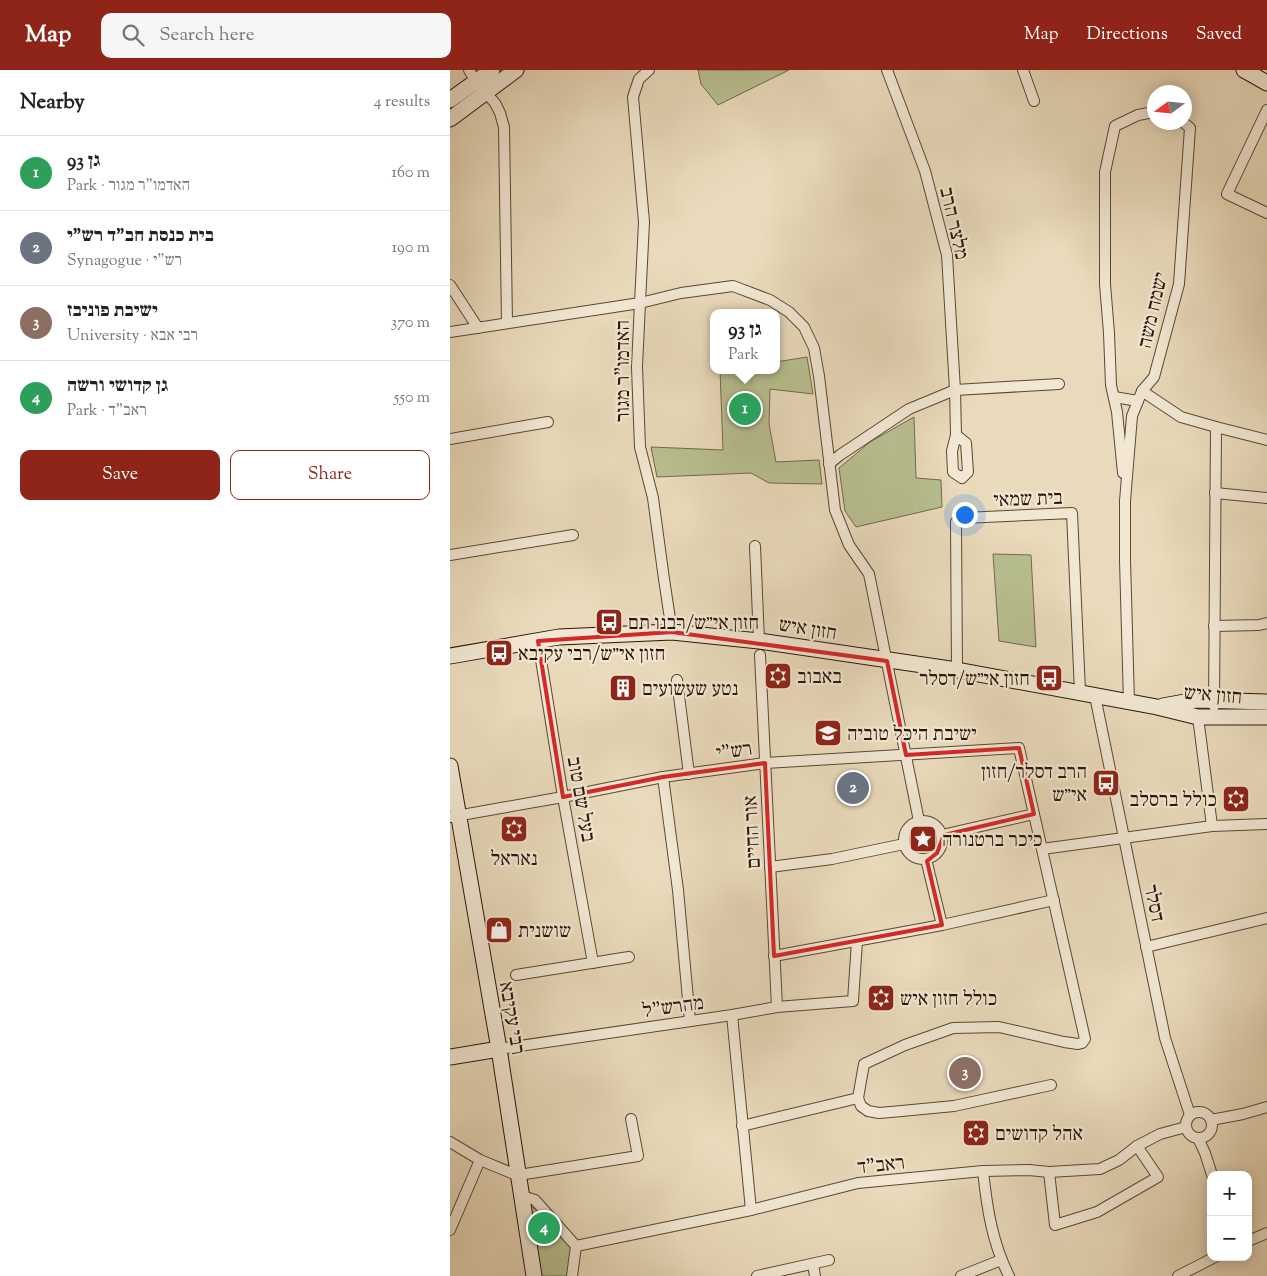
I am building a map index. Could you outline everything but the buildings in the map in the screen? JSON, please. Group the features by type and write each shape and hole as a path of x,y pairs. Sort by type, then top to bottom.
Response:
{"street":[{"path":"450,100 492,70"},
{"path":"450,119 477,81 516,70"},
{"path":"450,332 640,303 644,222 633,97 639,79 649,70"},
{"name":"מלצר הרב","path":"887,70 924,171 947,255 956,435"},
{"path":"1023,70 1034,101"},
{"path":"1244,70 1267,83"},
{"path":"477,81 495,103 504,127 507,323"},
{"path":"1267,110 1227,194 1267,213"},
{"name":"ישמח משה","path":"1125,501 1117,412 1111,385 1105,284 1105,172 1115,126 1138,115 1147,113"},
{"name":"ישמח משה","path":"1129,702 1125,501 1132,416 1140,396 1154,377 1179,284 1190,130"},
{"path":"450,285 478,328"},
{"name":"האדמו\"ר מגור","path":"672,632 653,498 640,447 637,367 640,303 681,293 733,286 770,300 789,312 804,327 814,348 835,510 849,545 869,574 919,821"},
{"path":"829,464 909,409 955,390 1059,384"},
{"path":"1114,398 1140,396 1181,416 1267,440"},
{"path":"450,439 548,422"},
{"path":"1212,826 1206,717 1214,701 1216,427"},
{"path":"1215,493 1267,498"},
{"name":"בית שמאי","path":"957,670 956,522 963,518 1072,513 1080,692"},
{"path":"450,556 572,535"},
{"name":"אור החיים","path":"756,546 777,1007"},
{"path":"1214,626 1259,625 1267,623"},
{"name":"חזון איש","path":"450,656 559,637 672,632 760,648 957,670 1206,717 1267,717"},
{"name":"בעל שם טוב","path":"538,641 563,797 593,963"},
{"path":"677,680 689,774"},
{"name":"דסלר","path":"1095,696 1165,1038 1190,1115"},
{"name":"חזון איש","path":"1157,707 1196,700 1267,702"},
{"name":"רש\"י","path":"454,816 663,777 765,764 1019,748 1034,814"},
{"name":"רבי עקיבא","path":"450,766 454,816 499,1049 534,1276"},
{"path":"663,777 678,890 690,1021"},
{"path":"942,835 1034,814 1085,1039 1082,1043 1078,1044 999,1027 953,1028 904,1045 864,1064 858,1098 861,1106 868,1111 879,1113 954,1106 1052,1085"},
{"path":"919,821 931,822 942,835 942,842 937,853 926,859 915,857 904,844 904,838 909,827 919,821"},
{"path":"1042,849 1212,826 1267,824"},
{"path":"770,867 832,859 904,844"},
{"path":"926,859 942,925"},
{"path":"774,956 942,925 1054,900"},
{"path":"1146,947 1267,918"},
{"name":"מהרש\"ל","path":"499,1049 777,1007 852,1001 857,942"},
{"path":"516,975 629,957"},
{"path":"732,1015 751,1210"},
{"path":"450,1057 499,1049"},
{"path":"742,1126 858,1098"},
{"path":"1211,1120 1267,1107"},
{"path":"1202,1111 1209,1115 1211,1120 1213,1124 1210,1132 1203,1138 1190,1135 1186,1127 1186,1123 1193,1112 1202,1111"},
{"path":"450,1142 480,1160 519,1175 638,1156 631,1119"},
{"name":"ראב\"ד","path":"576,1246 751,1210 858,1183 982,1171 1029,1170 1049,1172 1100,1169 1119,1160 1137,1146 1160,1134 1186,1127"},
{"path":"1198,1138 1210,1171"},
{"path":"1049,1172 1055,1225 1097,1212 1158,1177 1137,1146"},
{"path":"450,1230 480,1160"},
{"path":"982,1171 988,1215 1001,1260 1009,1276"},
{"path":"522,1196 535,1200 576,1246 572,1276"},
{"path":"1252,1239 1267,1233"},
{"path":"757,1276 829,1260"},
{"path":"961,1276 1001,1260"},
{"path":"1178,1276 1207,1261"},
{"path":"813,1264 815,1276"}],"highlighted area":[{"path":"672,632 887,661 906,755 1019,748 1034,814 944,835 937,853 927,861 942,925 774,956 765,763 663,777 563,797 538,641"}],"green space":[{"path":"698,70 789,70 718,105 701,84"},
{"path":"807,357 813,394 770,389 769,424 776,462 819,460 822,484 769,483 751,473 657,477 651,447 723,450 720,374 780,374 780,361"},
{"path":"914,417 916,478 941,480 942,507 856,527 845,511 839,468 870,442"},
{"path":"993,554 1031,555 1036,647 999,641"},
{"path":"530,1206 537,1210 572,1246 567,1276 540,1276"}],"place":[{"name":"גן 93","path":"745,409"},
{"name":"חזון אי״ש/רבנו תם","path":"609,622"},
{"name":"חזון אי״ש/רבי עקיבא","path":"499,653"},
{"name":"באבוב","path":"778,676"},
{"name":"חזון אי״ש/דסלר","path":"1049,678"},
{"name":"נטע שעשועים","path":"623,688"},
{"name":"ישיבת היכל טוביה","path":"828,733"},
{"name":"הרב דסלר/חזון אי״ש","path":"1106,783"},
{"name":"בית כנסת חב\"ד רש\"י","path":"853,788"},
{"name":"כולל ברסלב","path":"1236,799"},
{"name":"נאראל","path":"514,829"},
{"name":"כיכר ברטנורה","path":"923,839"},
{"name":"שושנית","path":"499,930"},
{"name":"כולל חזון איש","path":"881,998"},
{"name":"ישיבת פוניבז","path":"965,1073"},
{"name":"אהל קדושים","path":"976,1133"},
{"name":"גן קדושי ורשה","path":"544,1228"}]}
